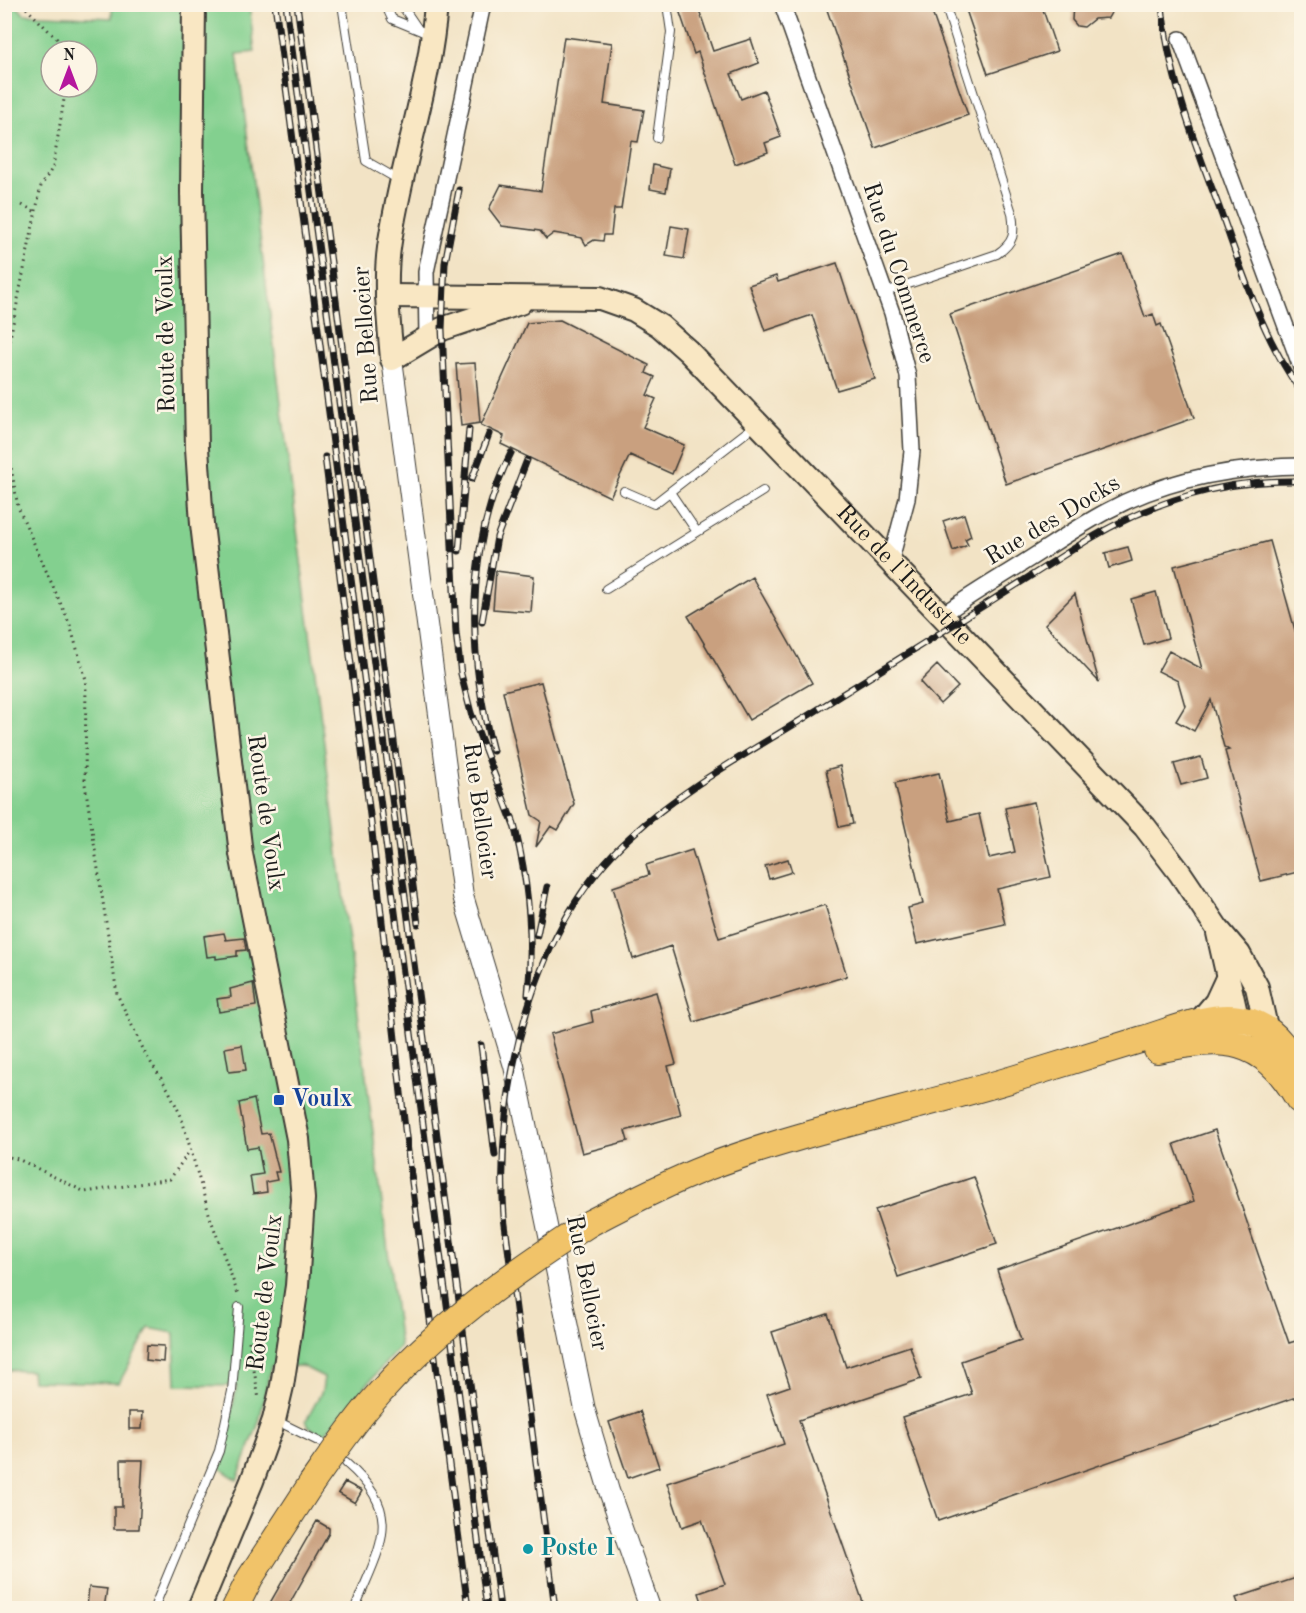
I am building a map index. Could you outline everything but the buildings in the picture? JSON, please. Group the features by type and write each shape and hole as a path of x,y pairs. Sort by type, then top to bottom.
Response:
{"main road":[{"name":"Route de Voulx","path":"194,4 192,191 197,448 202,524 241,854 302,1168 303,1199 297,1286 282,1386 274,1420 256,1471 199,1608"},
{"name":"Rue Bellocier","path":"392,359 387,297 389,249 426,80 426,33 436,4"},
{"name":"Rue de l'Industrie","path":"387,297 600,298 634,310 660,326 688,351 1145,828 1180,873 1217,928"},
{"path":"392,359 442,329 542,297"},
{"path":"1217,928 1229,974 1254,1018 1287,1048 1296,1065 1302,1088"},
{"path":"1217,928 1239,954 1257,987 1254,1018 1243,1045"},
{"path":"1199,1022 1216,1002 1229,974"},
{"path":"235,1608 250,1578 310,1484 370,1404 412,1358 472,1304 508,1277 590,1223 709,1167 776,1145 1007,1082 1199,1022 1254,1018"},
{"path":"1007,1082 1195,1042 1218,1041 1243,1045 1264,1058 1286,1078 1302,1104"}],"street":[{"path":"427,338 426,272 483,4"},
{"name":"Rue du Commerce","path":"782,4 885,292 908,376 912,451 907,499 890,563"},
{"path":"1180,39 1302,370"},
{"name":"Rue Bellocier","path":"392,359 463,896 514,1066 585,1410 609,1491 650,1608"},
{"name":"Rue des Docks","path":"941,616 1089,521 1131,499 1201,477 1251,469 1302,466"}],"lane":[{"path":"342,4 366,161 403,182"},
{"path":"385,4 392,19 426,33"},
{"path":"401,4 426,33"},
{"path":"657,138 671,32 667,4"},
{"path":"885,292 997,254 1009,246 1015,233 1012,213 945,4"},
{"path":"624,490 654,504 758,424"},
{"path":"606,589 763,491"},
{"path":"670,492 697,532"},
{"path":"154,1608 219,1451 233,1381 239,1307"},
{"path":"274,1420 320,1442"},
{"path":"346,1462 366,1480 383,1511 384,1527 376,1556 356,1608"}],"path":[{"path":"22,4 57,39"},
{"path":"4,418 8,348 43,181 53,167 64,99"},
{"path":"22,205 36,212"},
{"path":"4,427 18,507 69,625 86,680 85,784 117,993 146,1055 168,1089 192,1148 210,1217 239,1292 239,1307 252,1354 255,1394 274,1420"},
{"path":"4,1156 18,1159 86,1192 170,1179 192,1148"}],"green space":[{"path":"4,5 16,5 24,14 112,18 112,5 249,5 255,52 237,54 400,1346 323,1436 309,1427 306,1421 322,1391 324,1377 302,1366 271,1366 259,1422 237,1480 220,1468 237,1386 176,1385 174,1333 149,1328 119,1383 32,1381 31,1371 5,1370"}],"railway":[{"path":"275,4 487,1608"},
{"path":"286,4 500,1608"},
{"path":"297,4 418,924"},
{"path":"1162,4 1176,83 1201,160 1265,327 1288,372 1302,393"},
{"path":"459,190 445,263 442,329 456,633 461,674 471,713 514,826"},
{"path":"459,551 469,429"},
{"path":"472,479 489,434"},
{"path":"493,751 478,676 475,600 478,562 485,524 496,488 511,453"},
{"path":"325,457 371,823 405,1129 468,1608"},
{"path":"482,622 497,537 527,460"},
{"path":"555,1608 504,1217 503,1167 506,1116 514,1064 526,1012 544,963 567,916 596,874 630,837 674,801 720,769 1086,541 1137,514 1189,495 1244,484 1302,481"},
{"path":"512,817 526,883 530,927 528,995"},
{"path":"537,935 547,887"},
{"path":"481,1045 495,1155"}],"place":[{"name":"Voulx","path":"279,1100"},
{"name":"Poste I","path":"528,1549"}]}
